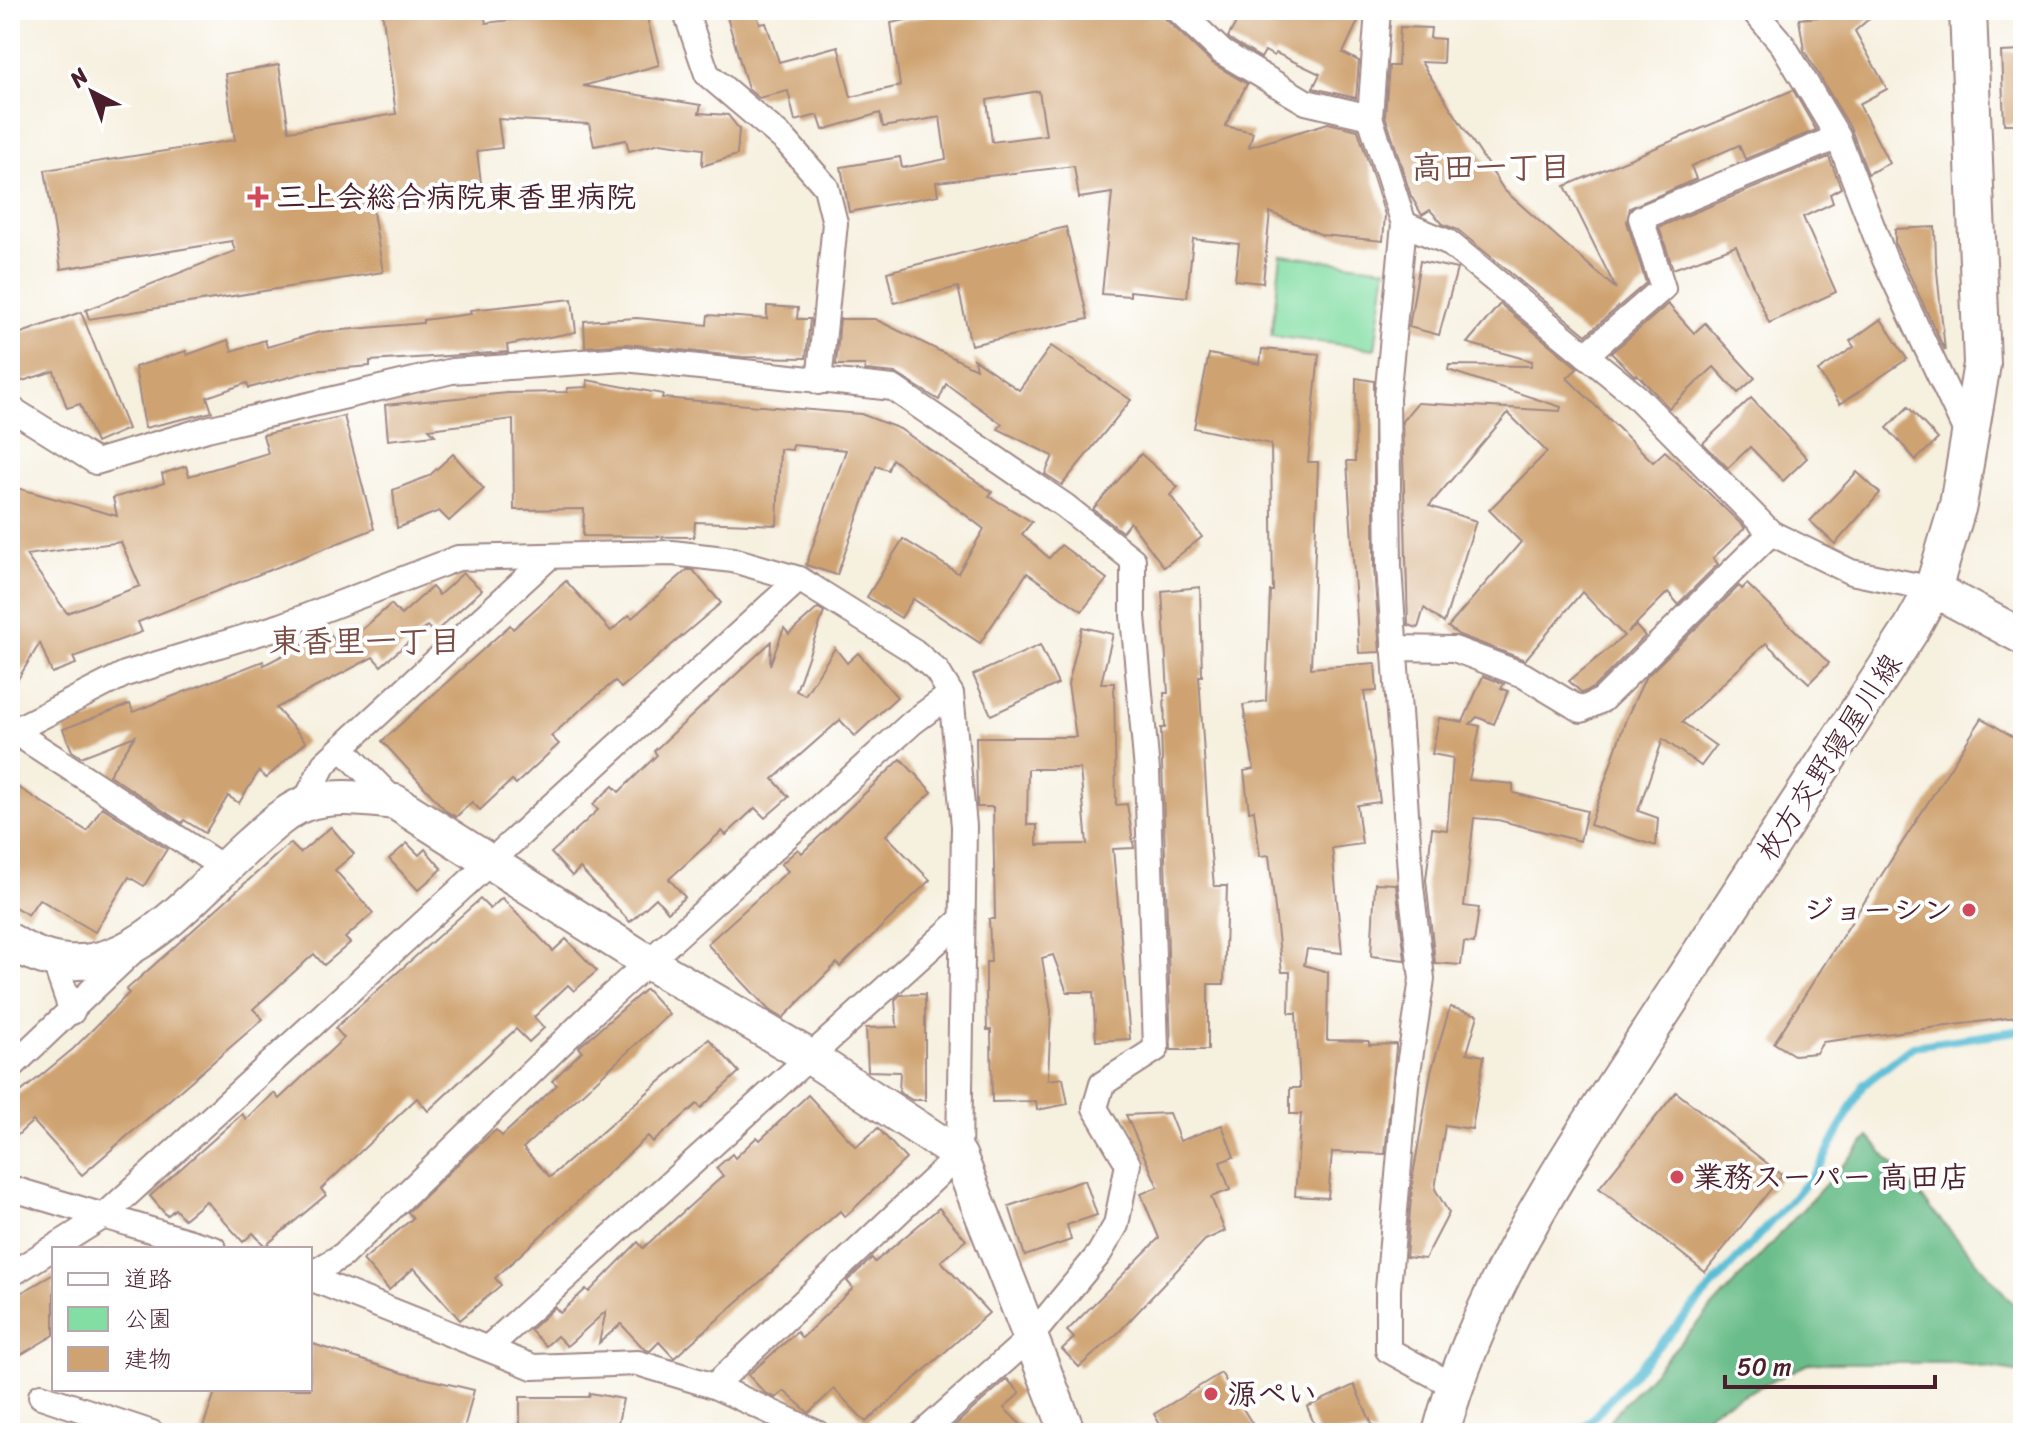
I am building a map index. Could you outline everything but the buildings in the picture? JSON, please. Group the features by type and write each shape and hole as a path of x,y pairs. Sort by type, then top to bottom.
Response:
{"main road":[{"name":"枚方交野寝屋川線","path":"1441,1433 1454,1386 1506,1270 1568,1158 1910,631 1933,589 1958,505 1982,364 1968,10"}],"street":[{"path":"685,10 707,74 786,141 826,187 835,223 819,382"},
{"path":"1178,10 1222,52 1306,102 1370,117"},
{"path":"1378,10 1370,117 1404,224 1387,398 1389,567 1411,886 1422,979 1406,1085 1388,1289 1388,1350 1454,1386"},
{"path":"1753,10 1783,45 1838,137 1885,260 1969,438"},
{"path":"1586,355 1663,288 1641,218 1838,137"},
{"path":"1404,224 1448,242 1636,396 1771,533 1851,572 1933,589 2023,637"},
{"path":"10,408 96,462 207,429 452,371 625,359 893,388 1065,506 1133,560 1133,616 1147,771 1156,1049 1102,1084 1095,1108 1128,1164 1116,1225 1099,1254 1030,1338 923,1433"},
{"path":"1394,648 1454,649 1523,675 1581,710 1602,700 1771,533"},
{"path":"12,730 125,674 281,626 458,558 672,553 733,560 799,579 914,651 937,671 951,694 964,826 959,1155 1068,1433"},
{"path":"304,804 324,764 549,557"},
{"path":"55,1247 104,1216 799,579"},
{"path":"312,1276 343,1255 648,962 913,722 951,694"},
{"path":"12,730 224,868"},
{"path":"342,748 395,802 648,962 810,1057 959,1155"},
{"path":"10,1068 72,1012 139,944 273,824 304,804 347,797 395,802"},
{"path":"488,1348 961,920"},
{"path":"10,941 33,956 76,965 110,958 139,944"},
{"path":"55,963 72,1012"},
{"path":"714,1386 959,1155"},
{"path":"10,1188 207,1247"},
{"path":"10,1275 52,1249"},
{"path":"312,1278 533,1367 638,1363 714,1386 817,1433"},
{"path":"52,1390 41,1396 152,1433"}],"green space":[{"path":"1281,255 1386,268 1375,349 1271,336"},
{"path":"1869,1137 2023,1315 2023,1373 1956,1363 1810,1363 1711,1410 1694,1433 1609,1433 1610,1419"}],"waterway":[{"path":"1584,1433 1583,1429 1818,1170 1863,1085 1913,1046 2023,1030"}],"place":[{"name":"三上会総合病院東香里病院","path":"258,197"},
{"name":"ジョーシン","path":"1969,910"},
{"name":"業務スーパー 高田店","path":"1677,1177"},
{"name":"源ぺい","path":"1211,1394"}],"district":[{"name":"高田一丁目","path":"1491,167"},
{"name":"東香里一丁目","path":"365,641"}]}
